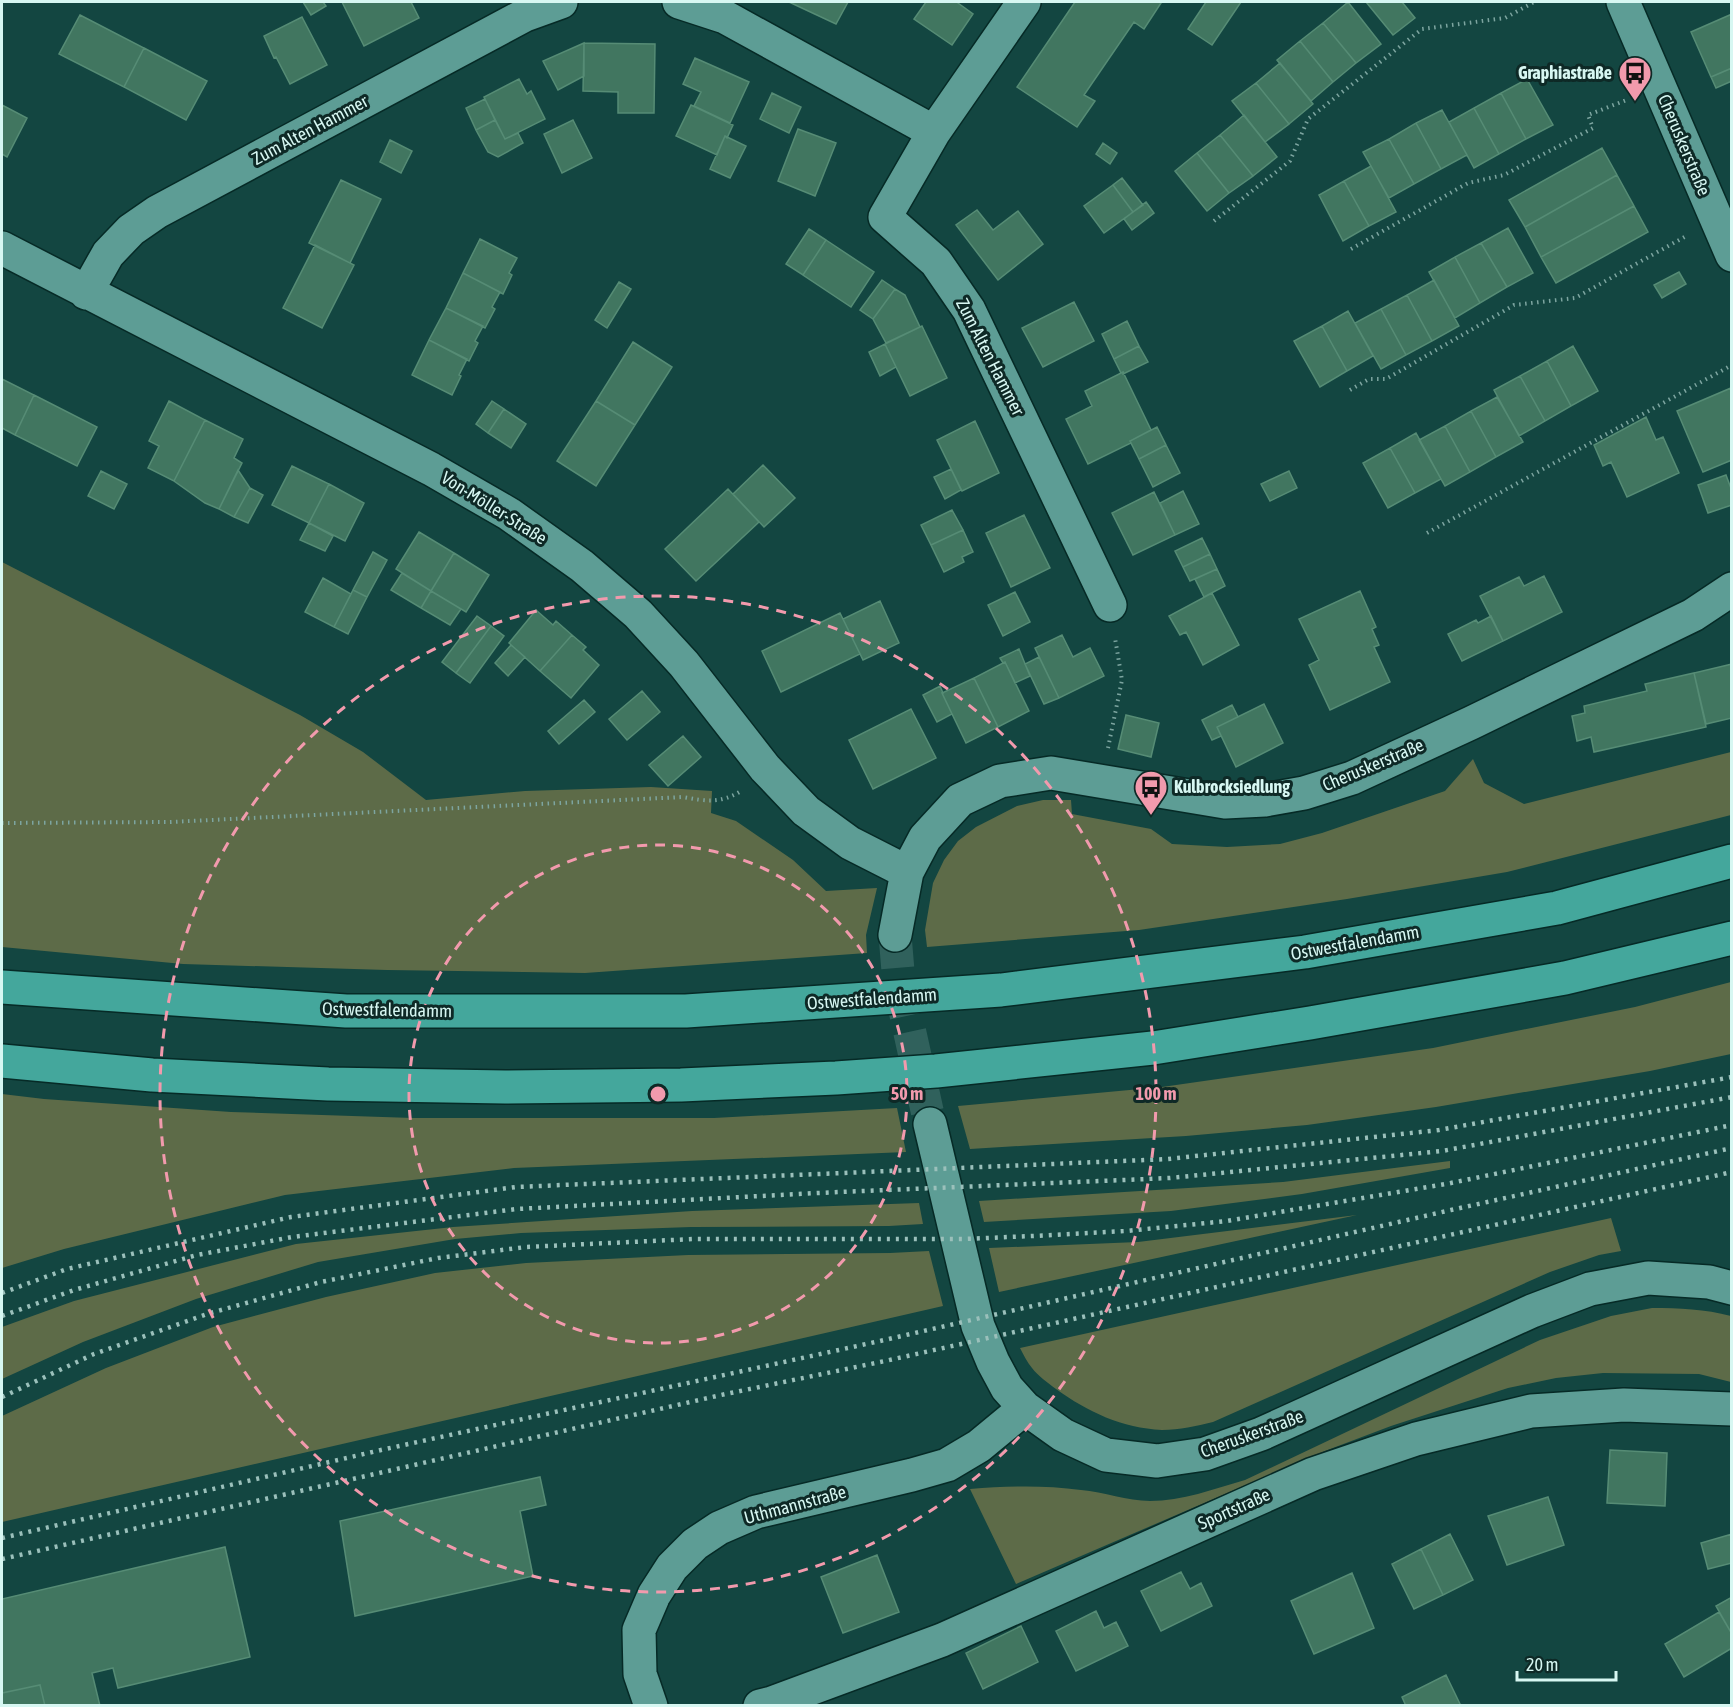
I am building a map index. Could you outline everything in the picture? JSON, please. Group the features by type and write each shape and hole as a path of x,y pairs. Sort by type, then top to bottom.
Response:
{"highway":[{"name":"Ostwestfalendamm","path":"2,987 346,1011 686,1011 1001,990 1305,952 1557,908 1731,861"},
{"path":"2,1061 152,1075 328,1084 505,1087 681,1085 936,1071 1153,1048 1310,1023 1565,978 1731,938"}],"street":[{"name":"Zum Alten Hammer","path":"86,292 108,254 130,230 157,212 525,15 561,2"},
{"path":"679,2 725,17 934,132"},
{"name":"Zum Alten Hammer","path":"1024,2 934,132 885,218 936,262 969,310 1110,605"},
{"name":"Cheruskerstraße","path":"1623,2 1731,255"},
{"name":"Von-Möller-Straße","path":"2,248 431,469 508,514 582,566 638,614 684,664 765,768 806,811 850,843 907,872"},
{"name":"Cheruskerstraße","path":"895,935 907,872 925,838 960,800 1000,781 1051,773 1225,802 1265,800 1304,793 1352,778 1471,723 1693,615 1731,589"},
{"name":"Cheruskerstraße","path":"930,1124 978,1326 993,1362 1007,1388 1025,1408 1063,1435 1106,1455 1158,1461 1205,1454 1261,1434 1532,1311 1590,1289 1648,1278 1709,1282 1731,1288"},
{"name":"Sportstraße","path":"760,1706 942,1640 1313,1474 1416,1439 1531,1411 1624,1406 1731,1409"},
{"name":"Uthmannstraße","path":"651,1706 640,1674 639,1630 654,1595 672,1567 695,1544 718,1528 756,1512 947,1465 979,1446 1025,1408"}],"path":[{"path":"1214,221 1290,161 1308,119 1422,29 1506,18 1534,2"},
{"path":"1351,249 1468,183 1504,175 1593,128 1588,115 1659,88"},
{"path":"1350,390 1369,379 1386,380 1514,305 1575,298 1716,220"},
{"path":"1427,533 1731,365"},
{"path":"1101,781 1122,680 1110,605"},
{"path":"2,823 170,822 682,796 703,801 721,800 739,793 765,768"}],"green space":[{"path":"2,562 300,715 363,752 426,800 525,791 651,787 712,791 711,813 736,821 793,860 826,891 877,888 866,935 867,953 585,973 183,964 2,947"},
{"path":"1731,752 1731,815 1507,872 1139,930 927,947 925,930 933,883 944,860 958,841 976,827 1017,806 1043,800 1071,800 1072,814 1151,829 1172,844 1227,847 1280,844 1322,833 1445,791 1473,759 1484,783 1524,804"},
{"path":"1731,982 1731,1054 1650,1071 1436,1107 1307,1125 1186,1136 970,1149 958,1106 1162,1087 1433,1048 1635,1007"},
{"path":"2,1094 231,1112 413,1118 714,1118 897,1108 906,1152 514,1168 285,1195 64,1249 2,1268"},
{"path":"1450,1161 1450,1168 1302,1194 1171,1211 984,1222 979,1201 1283,1182"},
{"path":"919,1203 923,1224 691,1227 521,1233 455,1239 318,1262 196,1299 83,1342 2,1379 2,1327 74,1301 296,1244 453,1227 692,1211"},
{"path":"1357,1215 999,1292 989,1248 1138,1242"},
{"path":"1611,1218 1621,1251 1599,1255 1550,1272 1213,1422 1182,1429 1147,1429 1093,1412 1037,1374 1020,1348"},
{"path":"929,1251 943,1306 2,1522 2,1416 106,1368 213,1327 326,1297 435,1273 526,1263 688,1255"},
{"path":"1652,1308 1692,1309 1731,1316 1731,1382 1699,1374 1603,1373 1556,1378 1508,1388 1391,1426 1325,1451 1016,1584 970,1489 1053,1487 1150,1501 1198,1494 1245,1480 1540,1340 1611,1316"}],"building":[{"path":"303,2 323,2 326,6 311,15"},
{"path":"342,2 411,2 419,18 364,46"},
{"path":"789,2 848,2 836,24"},
{"path":"926,2 959,2 973,14 952,45 914,19"},
{"path":"1075,2 1161,3 1144,29 1134,22 1084,95 1095,101 1077,127 1017,87"},
{"path":"1206,2 1241,2 1212,45 1188,29"},
{"path":"1348,2 1381,44 1356,63 1323,23"},
{"path":"1366,2 1402,2 1415,18 1393,35"},
{"path":"1732,14 1732,68 1711,77 1691,32"},
{"path":"80,15 144,48 124,87 59,54"},
{"path":"302,17 327,65 290,84 264,36"},
{"path":"1323,23 1356,63 1333,82 1300,41"},
{"path":"1300,41 1333,82 1311,101 1277,60"},
{"path":"584,43 584,76 558,90 543,61"},
{"path":"584,43 655,44 654,113 618,113 618,92 583,91"},
{"path":"144,48 207,81 186,120 124,87"},
{"path":"695,58 749,82 730,123 694,106 701,92 683,84"},
{"path":"1280,63 1313,104 1289,124 1256,83"},
{"path":"1732,68 1732,81 1716,88 1711,77"},
{"path":"519,79 527,94 531,91 545,119 505,139 484,97"},
{"path":"1527,79 1553,125 1526,139 1501,93"},
{"path":"1256,83 1289,124 1265,142 1232,101"},
{"path":"772,93 801,107 789,133 760,119"},
{"path":"1501,93 1526,139 1499,154 1474,108"},
{"path":"485,99 495,120 476,130 466,108"},
{"path":"2,105 27,118 7,157 2,154"},
{"path":"691,105 733,125 727,138 725,136 717,155 676,136"},
{"path":"1474,108 1499,154 1474,168 1449,122"},
{"path":"1442,110 1467,155 1441,169 1416,123"},
{"path":"1244,115 1277,157 1253,176 1220,135"},
{"path":"495,120 505,139 518,133 523,143 498,157 488,152 476,130"},
{"path":"573,120 592,158 562,173 544,134"},
{"path":"1416,123 1441,169 1414,184 1389,139"},
{"path":"798,129 836,143 815,196 778,181"},
{"path":"1220,135 1253,176 1229,193 1197,153"},
{"path":"725,136 746,146 730,178 710,169"},
{"path":"1389,139 1414,184 1389,198 1363,152"},
{"path":"390,140 412,151 401,173 380,162"},
{"path":"1103,143 1117,153 1110,164 1096,154"},
{"path":"1602,148 1617,175 1525,227 1509,200"},
{"path":"1197,153 1229,193 1207,211 1175,171"},
{"path":"1371,166 1396,212 1369,226 1344,181"},
{"path":"1617,175 1634,206 1541,257 1525,227"},
{"path":"1122,178 1143,205 1133,212 1113,185"},
{"path":"341,180 381,199 350,263 309,243"},
{"path":"1344,181 1369,226 1343,241 1319,195"},
{"path":"1113,185 1133,212 1104,233 1084,206"},
{"path":"1146,202 1154,213 1132,230 1124,219"},
{"path":"1634,206 1648,232 1556,283 1541,257"},
{"path":"977,210 993,230 1018,211 1043,244 998,280 956,225"},
{"path":"1508,228 1533,273 1507,287 1481,243"},
{"path":"809,229 826,240 803,275 786,264"},
{"path":"480,239 517,258 509,273 512,275 503,294 463,273"},
{"path":"826,240 874,272 851,307 803,275"},
{"path":"1481,243 1507,287 1480,303 1455,257"},
{"path":"315,245 354,265 322,328 283,308"},
{"path":"1455,257 1480,303 1455,318 1429,272"},
{"path":"1679,272 1686,284 1662,298 1654,285"},
{"path":"463,273 500,292 492,307 495,309 485,328 446,308"},
{"path":"882,280 895,289 873,319 860,310"},
{"path":"1434,280 1459,326 1432,341 1407,295"},
{"path":"619,282 631,289 607,328 595,320"},
{"path":"895,289 905,295 920,327 886,343 873,319"},
{"path":"1407,295 1432,341 1406,355 1381,309"},
{"path":"1074,302 1094,341 1043,367 1022,328"},
{"path":"446,308 483,326 475,341 478,343 469,361 429,340"},
{"path":"1381,309 1406,355 1381,369 1355,323"},
{"path":"1348,311 1373,356 1347,371 1322,326"},
{"path":"1127,321 1139,346 1114,359 1102,334"},
{"path":"922,326 947,378 910,396 885,344"},
{"path":"1322,326 1347,371 1320,387 1294,341"},
{"path":"429,340 467,359 452,395 412,375"},
{"path":"633,342 672,367 635,425 596,401"},
{"path":"885,344 896,367 880,376 869,352"},
{"path":"1139,346 1148,362 1121,373 1114,359"},
{"path":"1573,346 1598,391 1571,406 1547,361"},
{"path":"1547,361 1571,406 1545,421 1520,376"},
{"path":"1123,372 1151,430 1130,441 1131,443 1088,464 1066,419 1092,406 1085,391"},
{"path":"1520,376 1545,421 1519,436 1494,390"},
{"path":"2,379 34,395 15,435 2,428"},
{"path":"1731,388 1732,460 1703,472 1677,411"},
{"path":"34,395 97,427 77,466 15,435"},
{"path":"1497,397 1523,442 1496,457 1471,411"},
{"path":"169,401 205,420 174,481 148,468 159,446 149,441"},
{"path":"492,401 504,409 488,433 476,424"},
{"path":"596,401 635,425 596,486 557,461"},
{"path":"504,409 526,424 511,448 488,433"},
{"path":"1471,411 1496,457 1470,472 1445,426"},
{"path":"1646,417 1656,440 1663,437 1679,473 1627,497 1611,462 1603,466 1594,445"},
{"path":"205,420 243,439 234,458 242,463 219,509 205,503 174,481"},
{"path":"975,421 999,473 962,491 937,440"},
{"path":"1445,426 1470,472 1445,486 1419,440"},
{"path":"1157,427 1166,445 1139,459 1130,441"},
{"path":"1416,433 1441,479 1415,493 1390,448"},
{"path":"1166,445 1180,473 1153,487 1139,459"},
{"path":"1390,448 1415,493 1388,508 1363,463"},
{"path":"763,465 795,498 764,527 733,494"},
{"path":"292,466 329,484 309,523 272,505"},
{"path":"951,469 961,490 945,499 934,477"},
{"path":"238,470 250,488 234,517 219,509"},
{"path":"101,471 127,484 114,509 88,496"},
{"path":"1289,471 1297,488 1270,501 1261,484"},
{"path":"1726,475 1732,491 1732,505 1708,513 1698,485"},
{"path":"329,484 364,503 345,541 309,523"},
{"path":"250,488 263,495 248,523 234,517"},
{"path":"728,489 759,522 696,581 665,549"},
{"path":"1183,491 1199,524 1175,535 1160,503"},
{"path":"1154,492 1175,535 1133,555 1112,513"},
{"path":"952,510 963,530 931,545 921,525"},
{"path":"1024,515 1050,568 1011,587 986,533"},
{"path":"309,523 333,536 325,551 300,540"},
{"path":"963,530 973,552 962,557 964,562 944,572 931,545"},
{"path":"419,532 454,553 431,591 396,569"},
{"path":"1202,538 1210,554 1183,567 1175,551"},
{"path":"373,552 387,560 367,597 353,590"},
{"path":"454,553 489,575 466,612 431,591"},
{"path":"1210,554 1217,569 1190,581 1183,567"},
{"path":"1217,569 1225,586 1204,597 1195,579"},
{"path":"402,573 431,591 421,608 391,590"},
{"path":"1544,576 1562,612 1503,641 1480,596 1519,577 1524,586"},
{"path":"323,578 351,594 334,627 305,612"},
{"path":"353,590 367,597 348,634 334,627"},
{"path":"431,591 461,609 450,625 421,608"},
{"path":"1360,591 1376,627 1372,629 1379,645 1374,647 1390,682 1330,710 1309,665 1319,660 1299,619"},
{"path":"1015,592 1030,622 1003,636 988,605"},
{"path":"1212,593 1239,645 1203,665 1186,632 1180,635 1169,616"},
{"path":"880,601 899,643 863,660 843,619"},
{"path":"536,610 553,625 556,621 572,635 540,671 509,643"},
{"path":"840,613 860,654 781,692 762,651"},
{"path":"477,616 491,626 456,673 442,662"},
{"path":"1491,616 1503,641 1462,661 1448,634 1476,620 1478,623"},
{"path":"491,626 504,636 470,683 456,673"},
{"path":"572,635 586,647 583,650 599,665 571,698 540,671"},
{"path":"1062,635 1073,657 1090,648 1104,676 1059,698 1035,648"},
{"path":"511,645 525,657 508,676 495,663"},
{"path":"1019,649 1030,676 1015,683 1005,662 1003,663 1000,658"},
{"path":"1039,657 1059,698 1044,704 1025,664"},
{"path":"1005,662 1029,711 998,727 974,678"},
{"path":"1732,664 1732,718 1706,724 1694,673"},
{"path":"1694,673 1706,727 1594,752 1591,737 1577,741 1572,716 1585,713 1584,706 1647,691 1645,684"},
{"path":"974,678 998,727 966,743 942,693"},
{"path":"940,686 952,714 937,722 923,695"},
{"path":"642,691 660,712 627,740 609,719"},
{"path":"584,700 595,712 559,744 548,731"},
{"path":"1264,704 1283,743 1236,767 1217,727"},
{"path":"1232,705 1238,717 1217,727 1221,736 1212,740 1202,720"},
{"path":"911,709 936,758 873,789 849,740"},
{"path":"1126,715 1159,723 1151,757 1118,749"},
{"path":"683,736 701,757 668,786 649,765"},
{"path":"1610,1450 1667,1453 1665,1506 1607,1503"},
{"path":"540,1477 546,1505 520,1511 533,1576 355,1616 340,1521"},
{"path":"1548,1497 1564,1545 1507,1565 1488,1516"},
{"path":"1450,1534 1473,1580 1443,1595 1421,1549"},
{"path":"1732,1534 1732,1563 1708,1569 1701,1543"},
{"path":"225,1547 250,1657 118,1688 113,1668 92,1673 100,1706 45,1706 40,1685 2,1693 2,1599"},
{"path":"1421,1549 1443,1595 1414,1609 1392,1564"},
{"path":"877,1555 899,1612 843,1633 821,1577"},
{"path":"1181,1572 1190,1589 1201,1583 1212,1606 1161,1631 1141,1591"},
{"path":"1352,1573 1374,1628 1314,1654 1291,1601"},
{"path":"1732,1597 1732,1634 1716,1606"},
{"path":"1096,1611 1104,1628 1116,1622 1128,1646 1076,1671 1056,1631"},
{"path":"1719,1612 1732,1634 1732,1648 1684,1677 1665,1644"},
{"path":"1021,1626 1038,1662 983,1689 966,1653"},
{"path":"1446,1675 1461,1706 1406,1706 1402,1697"},
{"path":"40,1685 45,1706 2,1706 2,1693"}],"tunnel":[{"path":"895,935 899,983 930,1124"}],"railway":[{"path":"2,1293 67,1269 291,1217 516,1187 1168,1159 1439,1130 1732,1077"},
{"path":"2,1316 74,1290 197,1255 292,1237 517,1209 1170,1178 1442,1151 1732,1097"},
{"path":"2,1397 94,1354 207,1314 321,1282 438,1258 526,1247 693,1239 963,1239 1126,1231 1227,1221 1446,1184 1732,1125"},
{"path":"2,1538 381,1450 880,1341 1732,1148"},
{"path":"2,1559 721,1395 885,1361 1732,1172"}],"place":[{"name":"Graphiastraße","path":"1635,102"},
{"name":"Kulbrocksiedlung","path":"1151,816"}]}
